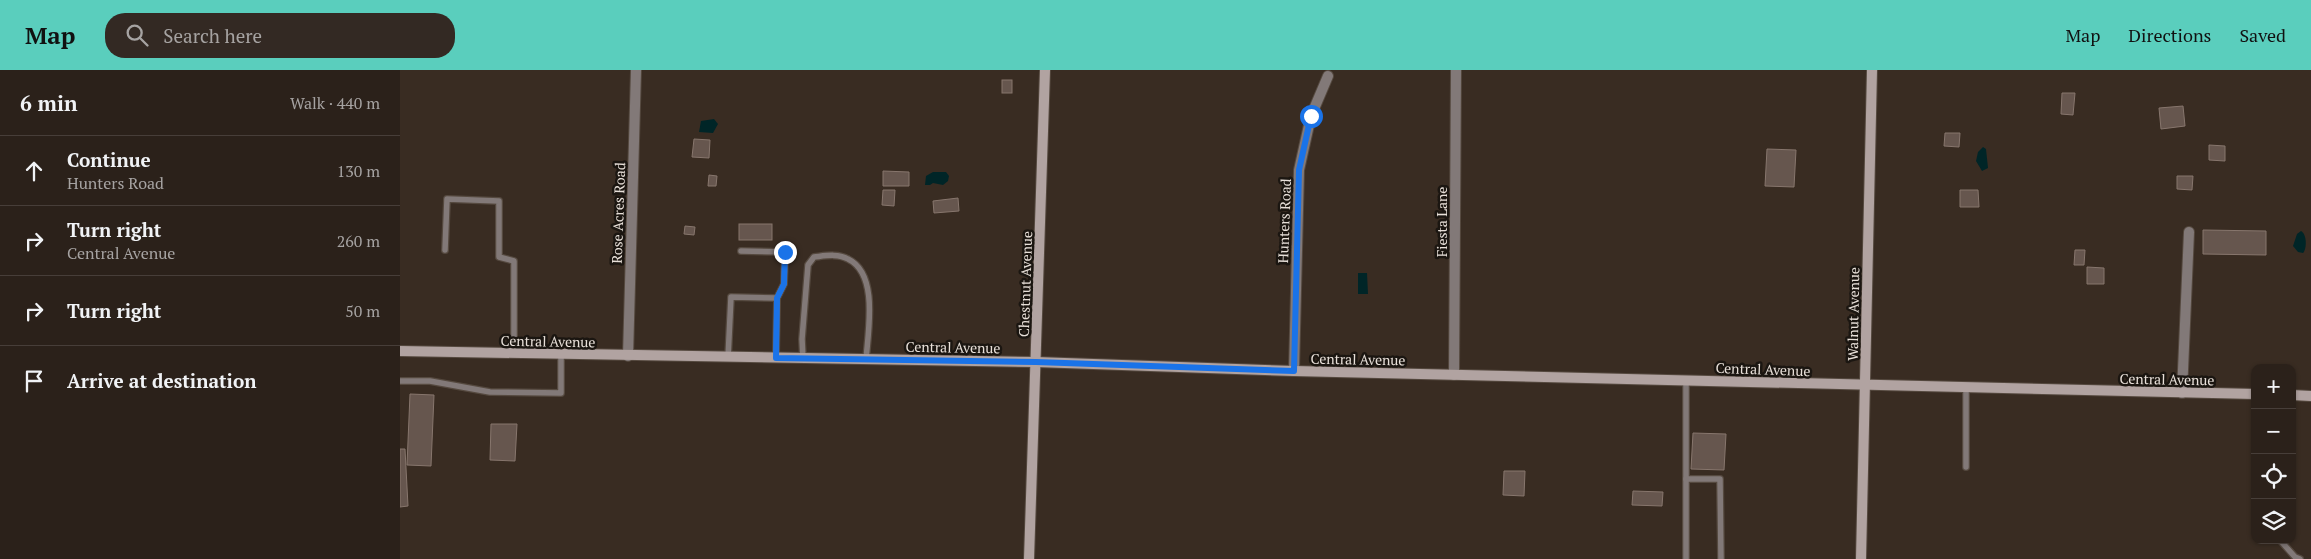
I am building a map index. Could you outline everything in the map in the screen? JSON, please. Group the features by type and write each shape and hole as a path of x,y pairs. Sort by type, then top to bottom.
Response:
{"street":[{"name":"Rose Acres Road","path":"628,356 636,70"},
{"name":"Chestnut Avenue","path":"1029,559 1045,70"},
{"name":"Fiesta Lane","path":"1454,375 1456,70"},
{"name":"Walnut Avenue","path":"1862,559 1872,70"},
{"name":"Hunters Road","path":"1294,371 1299,170 1311,116 1328,76"},
{"path":"2182,393 2189,232"},
{"name":"Central Avenue","path":"400,352 1036,362 1294,371 2251,394"},
{"path":"2296,395 2311,396"}],"lane":[{"path":"445,250 447,199 499,201 499,257 514,261 514,354"},
{"path":"741,251 785,252 784,284 777,298 776,358"},
{"path":"803,359 808,265 814,257 831,255 847,258 859,266 868,286 866,360"},
{"path":"728,358 731,297 777,298"},
{"path":"400,382 430,381 490,392 561,393 561,355"},
{"path":"1686,381 1686,559"},
{"path":"1966,388 1966,467"},
{"path":"1686,479 1720,479 1721,559"},
{"path":"2284,544 2295,557 2300,559"}],"water":[{"path":"714,119 718,124 713,133 699,132 701,121"},
{"path":"1983,147 1986,149 1988,168 1982,171 1976,161 1978,152"},
{"path":"933,172 946,172 949,176 948,181 943,185 933,183 925,185 926,176"},
{"path":"2301,231 2306,242 2303,253 2298,252 2293,246 2297,234"},
{"path":"1358,273 1367,273 1368,294 1358,294"}],"building":[{"path":"1002,80 1012,80 1012,93 1002,93"},
{"path":"2062,93 2075,93 2073,115 2061,114"},
{"path":"2183,106 2185,126 2161,129 2159,108"},
{"path":"1945,133 1960,133 1959,147 1944,146"},
{"path":"694,139 710,140 709,158 692,157"},
{"path":"2209,145 2225,146 2225,161 2209,160"},
{"path":"1767,149 1796,150 1794,187 1765,186"},
{"path":"883,171 909,172 909,186 883,186"},
{"path":"709,175 717,176 716,186 708,186"},
{"path":"2177,176 2193,176 2192,190 2177,189"},
{"path":"883,190 895,190 894,206 882,205"},
{"path":"1960,190 1978,190 1979,207 1960,207"},
{"path":"958,198 959,211 934,213 933,201"},
{"path":"739,224 772,224 772,240 739,240"},
{"path":"685,226 695,227 694,235 684,234"},
{"path":"2203,230 2266,231 2266,255 2203,254"},
{"path":"2075,250 2085,250 2084,265 2074,265"},
{"path":"2087,267 2104,268 2104,284 2087,284"},
{"path":"410,394 434,395 431,466 407,465"},
{"path":"491,424 517,424 515,461 490,460"},
{"path":"1693,433 1726,434 1724,470 1691,469"},
{"path":"400,449 405,449 408,506 400,507"},
{"path":"1504,471 1525,471 1524,496 1503,495"},
{"path":"1633,491 1663,492 1662,506 1632,505"}],"route":[{"path":"785,252 784,284 777,298 776,358 1036,362 1294,371 1299,170 1311,116"}]}
